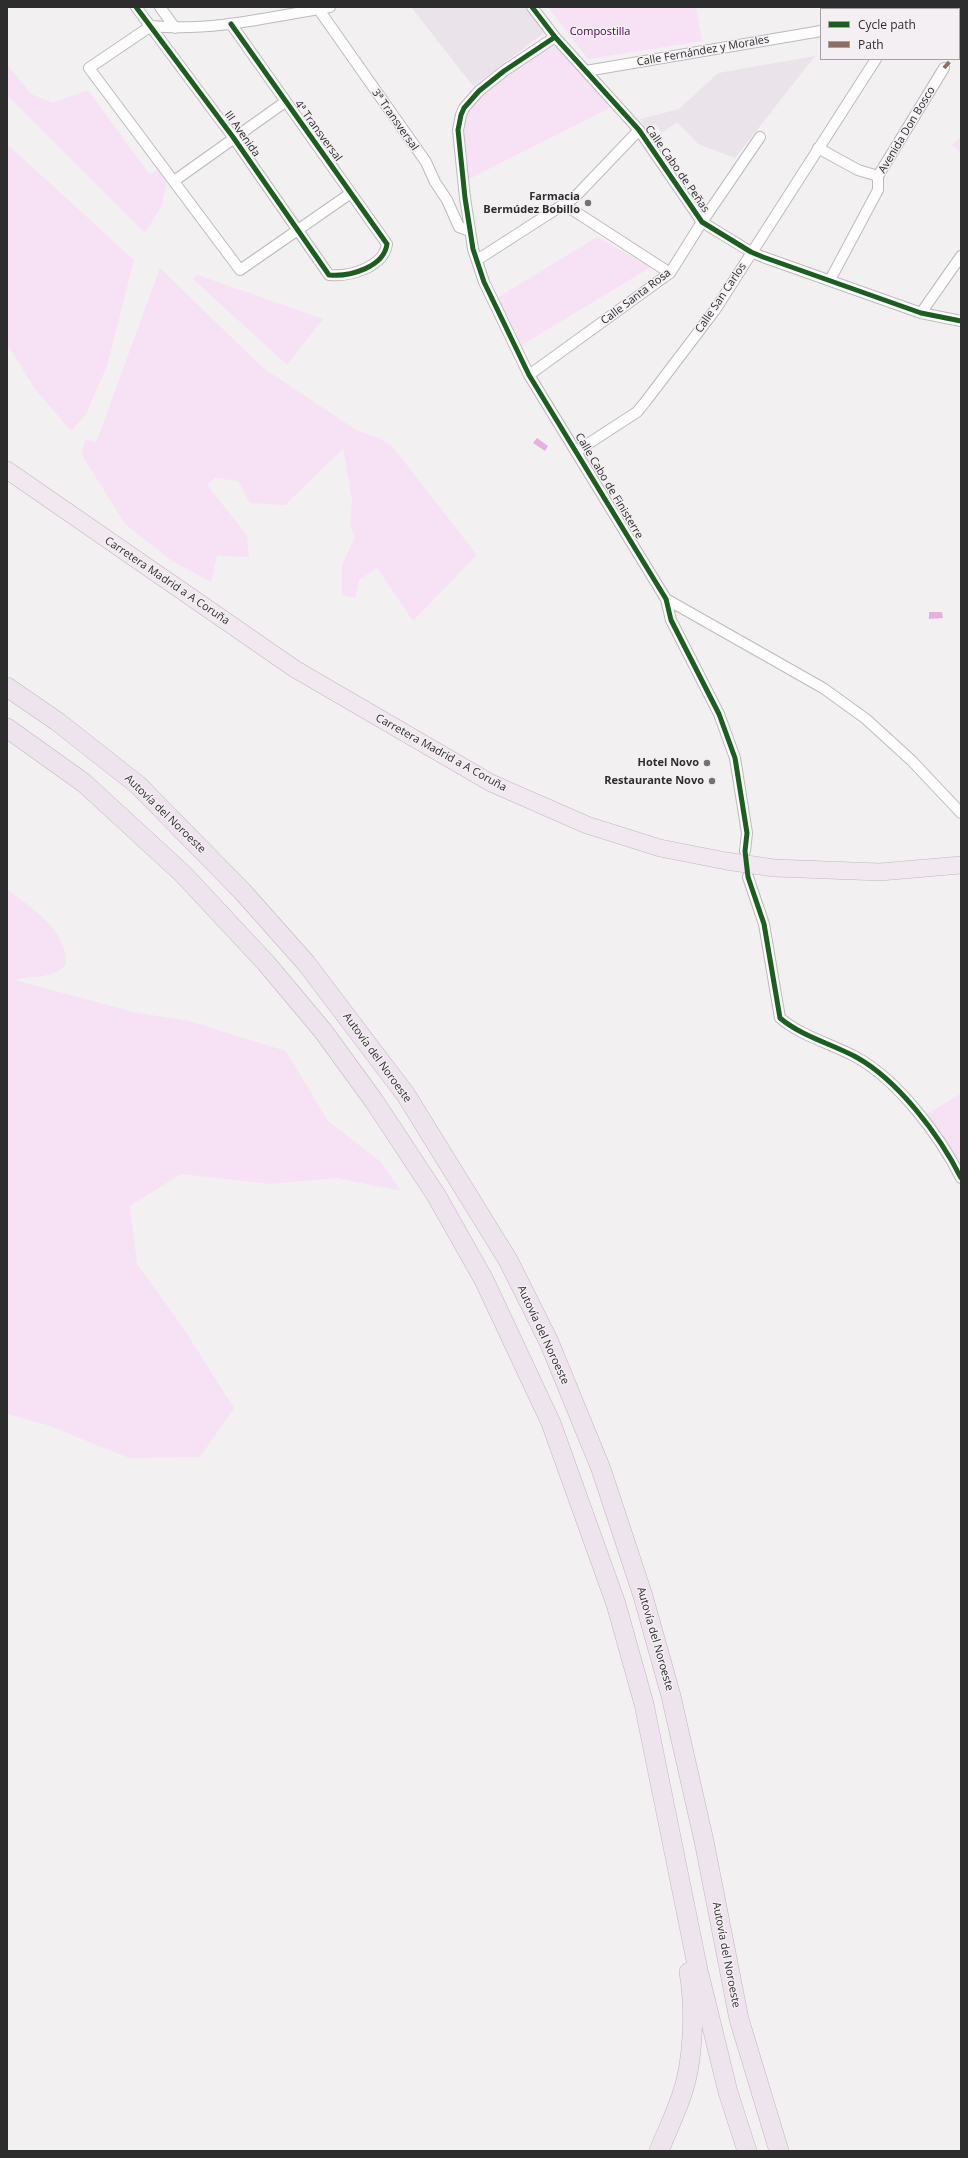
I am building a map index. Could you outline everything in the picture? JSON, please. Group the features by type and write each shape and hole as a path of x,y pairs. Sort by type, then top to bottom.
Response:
{"highway":[{"name":"Carretera Madrid a A Coruña","path":"7,470 295,669 491,783 587,825 667,849 726,861 774,868 880,872 961,865"},
{"name":"Autovía del Noroeste","path":"7,687 58,722 138,785 242,891 306,963 406,1095 508,1260 549,1342 608,1491 648,1611 670,1696 704,1841 739,2018 778,2151"},
{"path":"7,728 84,783 183,874 266,963 323,1031 374,1101 436,1195 488,1287 551,1423 616,1604 658,1793 690,1980 691,2044 688,2066 682,2096 659,2151"},
{"path":"622,1629 644,1704 698,1970 728,2092 747,2151"},
{"path":"704,1841 747,2028 785,2151"}],"street":[{"name":"III Avenida","path":"136,7 233,138 329,275"},
{"path":"160,7 175,28"},
{"path":"330,7 317,8 231,24 175,28 151,26 89,68 240,270 351,193"},
{"name":"Calle Cabo de Peñas","path":"532,7 555,37 639,130 702,222 751,252 921,313 961,321"},
{"name":"3ª Transversal","path":"317,8 426,162 435,182 447,200 459,227 470,231"},
{"name":"4ª Transversal","path":"231,24 387,244 385,253 373,264 353,274 343,277 329,275"},
{"name":"Calle Fernández y Morales","path":"586,71 820,31"},
{"name":"Calle Cabo de Finisterre","path":"555,37 504,71 471,99 461,115 458,130 473,249 484,282 529,375 577,451 609,507 666,599 672,620 719,714 735,758 747,833 746,851"},
{"name":"Calle San Carlos","path":"577,451 637,412 715,310 875,60"},
{"name":"Avenida Don Bosco","path":"830,280 878,190 878,176 944,68"},
{"path":"174,181 285,102"},
{"path":"477,260 565,205 575,197 639,130"},
{"name":"Calle Santa Rosa","path":"529,375 670,273 702,222 760,137"},
{"path":"818,148 858,170 878,176"},
{"path":"565,205 670,273"},
{"path":"921,313 961,256"},
{"path":"666,599 823,688 866,719 912,761 961,813"},
{"path":"748,877 764,924 780,1018 792,1026 858,1058 875,1070 897,1091 927,1125 949,1157 961,1178"}],"shaded area":[{"path":"411,7 525,7 544,33 473,86"},
{"path":"815,56 735,158 698,144 677,122 662,133 655,124 646,128 640,119 679,109 718,73"},
{"path":"537,438 548,446 545,451 533,443"},
{"path":"929,612 942,612 943,618 929,619"}],"green space":[{"name":"Compostilla","path":"548,7 696,7 702,41 588,59"},
{"path":"553,46 557,47 610,108 467,180 463,147 463,128 467,115 475,103 499,80"},
{"path":"7,64 31,94 53,103 88,90 150,175 159,168 167,179 162,205 145,233 7,95"},
{"path":"961,137 961,153 952,145"},
{"path":"7,144 134,260 107,366 86,414 71,431 35,389 7,344"},
{"path":"597,237 651,267 522,345 497,298"},
{"path":"160,268 263,368 356,430 379,438 392,446 477,555 413,621 377,568 359,580 355,598 342,595 342,565 355,537 350,526 352,500 343,449 285,505 250,503 238,481 215,478 207,485 247,535 249,557 217,556 211,582 172,561 125,524 82,455 85,439 96,443"},
{"path":"198,275 323,319 287,365 193,279"},
{"path":"7,889 37,912 46,921 61,940 65,952 66,964 55,973 15,980 133,1012 189,1021 286,1051 328,1121 381,1162 401,1191 337,1178 270,1184 181,1174 130,1206 137,1264 182,1326 234,1408 200,1457 129,1458 47,1425 7,1414"},
{"path":"961,1094 961,1167 924,1116"}],"marked path":[{"path":"944,68 951,60"}],"cycle path":[{"path":"136,7 233,137 329,275 346,274 365,269 380,259 385,252 387,244 231,24"},
{"path":"532,7 555,37 639,130 702,222 751,252 763,257 921,313 961,321"},
{"path":"555,37 504,71 479,91 464,108 461,115 458,130 465,198 473,249 484,282 529,375 666,599 671,620 719,714 735,758 747,833 745,851 748,877 764,924 780,1018 797,1030 856,1057 872,1067 887,1080 902,1094 930,1127 961,1178"}],"place":[{"name":"Farmacia Bermúdez Bobillo","path":"588,203"},
{"name":"Hotel Novo","path":"707,763"},
{"name":"Restaurante Novo","path":"712,781"}]}
